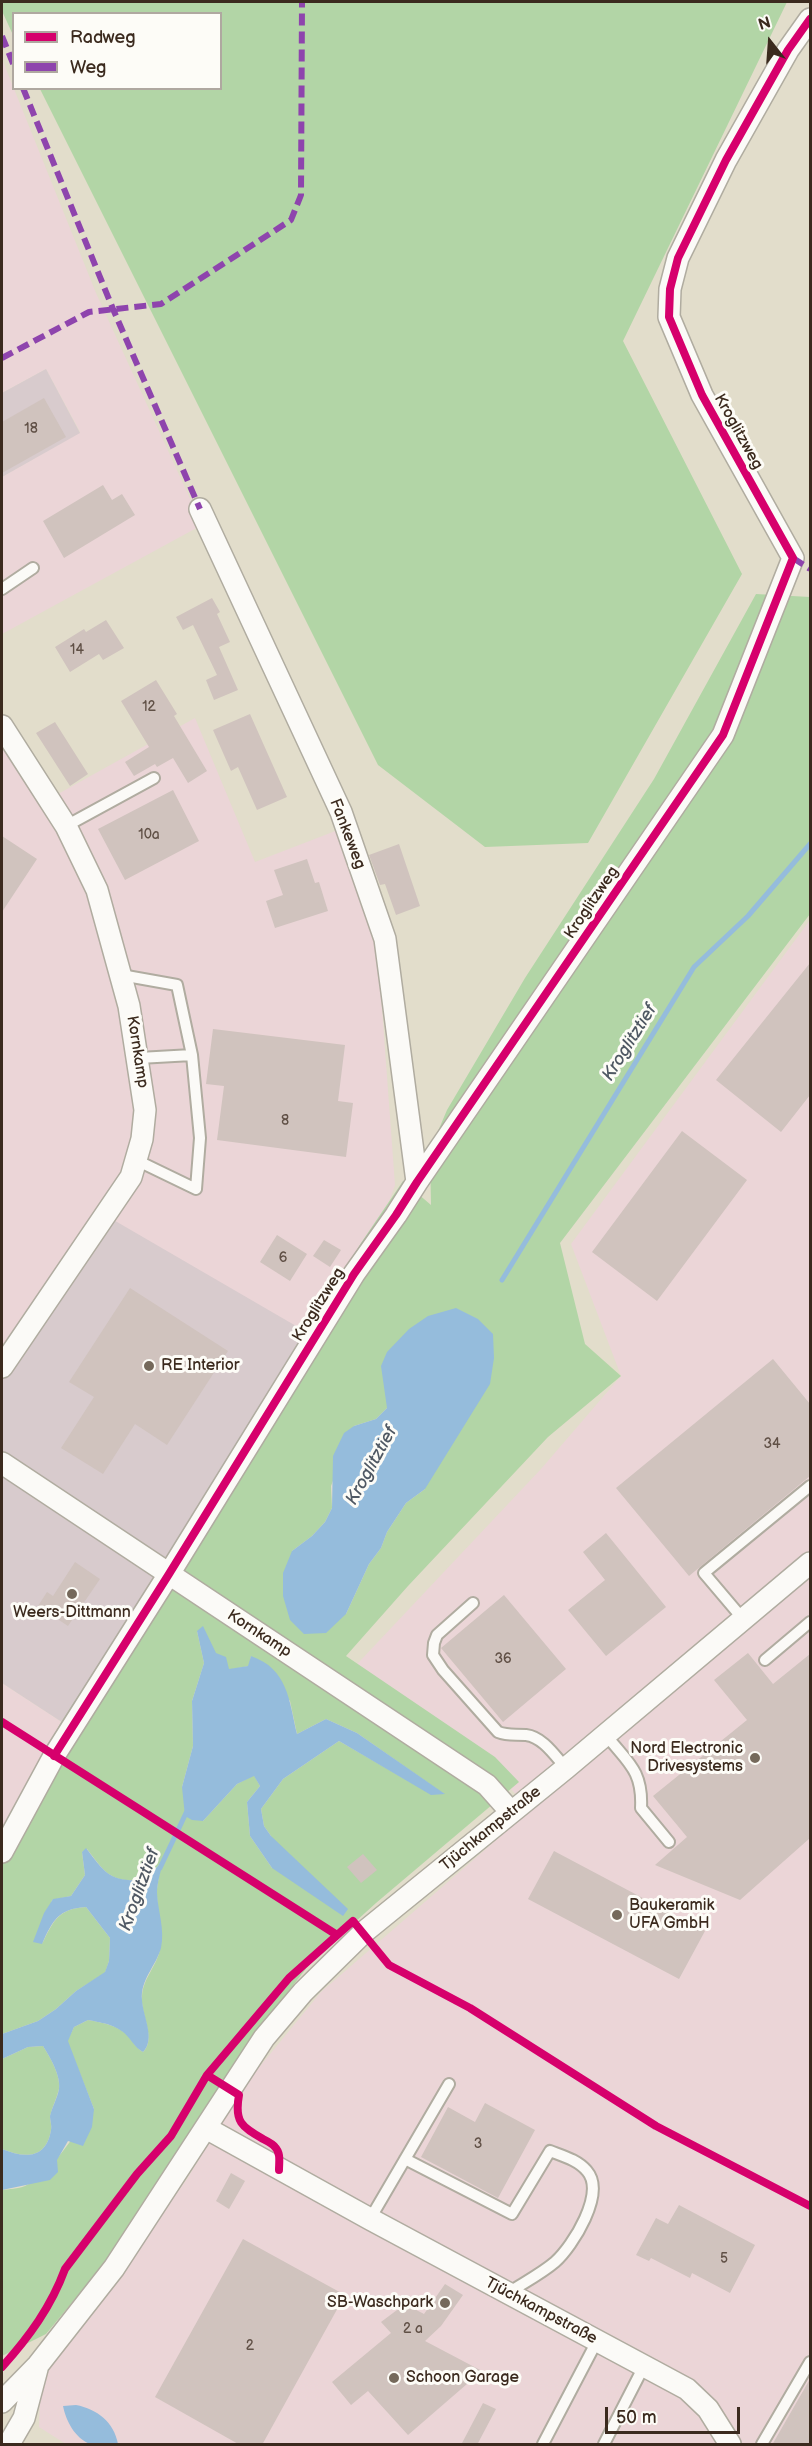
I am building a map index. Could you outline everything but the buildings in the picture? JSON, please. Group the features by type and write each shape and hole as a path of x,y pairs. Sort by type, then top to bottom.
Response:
{"street":[{"name":"Kroglitzweg","path":"2,1852 54,1756 354,1274 723,735 793,558 702,395 669,317 670,290 678,258 726,160 788,50 810,19"},
{"name":"Fankeweg","path":"200,509 341,812 385,939 417,1182"},
{"name":"Kornkamp","path":"2,726 66,826 97,890 121,975 139,1058 145,1110 142,1139 131,1177 2,1367"},
{"name":"Kornkamp","path":"2,1463 487,1785 511,1812"},
{"name":"Tjüchkampstraße","path":"2,2402 38,2365 114,2268 264,2038 310,1984 364,1932 606,1735 810,1563"},
{"name":"Tjüchkampstraße","path":"206,2128 687,2389 708,2409 730,2445"},
{"name":"Tjüchkampstraße","path":"9,2445 24,2418 38,2365"}],"lane":[{"path":"2,590 33,568"},
{"path":"66,826 154,778"},
{"path":"121,975 177,984 192,1055 200,1138 195,1189 136,1160"},
{"path":"139,1058 192,1055"},
{"path":"743,1620 704,1573 810,1486"},
{"path":"473,1603 437,1635 433,1655 443,1670 498,1732 509,1736 527,1735 540,1740 566,1768"},
{"path":"765,1660 810,1622"},
{"path":"606,1735 638,1775 642,1792 641,1808 669,1842"},
{"path":"370,2219 449,2084"},
{"path":"405,2159 512,2214 550,2151 574,2160 588,2172 593,2182 588,2214 576,2237 555,2262 508,2293"},
{"path":"543,2445 597,2341"},
{"path":"762,2445 810,2362"},
{"path":"604,2445 644,2366"}],"shaded area":[{"path":"2,59 12,84 12,90 14,90 96,293 202,525 2,634 2,477 80,432 46,369 2,393"},
{"path":"46,369 80,433 2,477 2,393"},
{"path":"195,718 255,862 338,830 377,941 395,1185 382,1221 315,1337 2,1367 2,726 49,799"},
{"path":"810,920 810,2444 66,2444 39,2427 41,2371 76,2332 187,2179 243,2087 321,1992 531,1810 505,1783 344,1678 541,1469 621,1376 571,1244"},
{"path":"105,1215 315,1337 71,1728 2,1683 2,1367"},
{"path":"2,1683 71,1728 2,1852"}],"green space":[{"path":"2,2 787,2 623,341 742,574 588,843 485,847 378,765 40,90 222,90 222,12 12,12 12,33 2,11"},
{"path":"756,594 810,597 810,914 560,1243 585,1344 621,1376 548,1437 408,1586 346,1656 495,1757 519,1782 376,1903 312,1961 252,2038 118,2247 46,2334 2,2356 2,2190 25,2186 35,2180 54,2163 94,2109 67,2041 74,2027 88,2020 116,2027 143,2052 147,2047 148,2033 142,1996 145,1983 160,1949 157,1889 162,1862 144,1880 124,1880 105,1871 87,1849 82,1852 85,1875 71,1896 52,1900 42,1944 58,1917 69,1910 86,1907 110,1938 109,1961 105,1973 76,1991 38,2021 2,2034 2,1833 60,1724 176,1543 361,1243 403,1181 431,1205 430,1150 447,1110 525,978 654,779","holes":["387,1408 425,1489 406,1503 387,1532 346,1614 292,1551 312,1536 325,1522 332,1508 331,1486 354,1426 376,1419","197,1631 228,1670 249,1666 251,1656 290,1701 297,1734 326,1719 357,1733 444,1794 431,1794 339,1741 283,1779 261,1809 264,1826 271,1836 272,1868 250,1836 247,1802 260,1786 254,1775 237,1784 203,1821 182,1787 193,1746 192,1701 204,1663"]},
{"path":"43,2046 54,2067 59,2084 50,2116 51,2128 48,2140 39,2152 33,2154 10,2152 2,2149 2,2059 28,2047"}],"water":[{"path":"456,1308 478,1319 493,1334 494,1358 490,1384 425,1489 406,1503 387,1532 346,1614 326,1633 304,1634 290,1620 283,1596 283,1573 292,1551 312,1536 325,1522 332,1508 333,1456 344,1433 354,1426 376,1419 387,1408 381,1366 387,1352 409,1329 428,1316"},
{"path":"203,1626 216,1653 226,1657 229,1669 248,1666 251,1656 273,1669 280,1677 289,1698 297,1734 326,1719 357,1733 445,1794 431,1795 339,1741 283,1779 261,1809 264,1826 271,1836 348,1909 343,1916 272,1868 250,1836 247,1802 260,1786 254,1776 237,1784 203,1821 192,1820 185,1816 182,1787 193,1746 192,1701 204,1663 197,1631"},
{"path":"86,1848 104,1870 123,1880 144,1880 163,1861 157,1893 162,1927 161,1948 143,1986 142,1993 149,2034 147,2047 143,2052 125,2034 110,2025 88,2020 74,2027 68,2041 94,2109 92,2127 83,2146 68,2141 57,2160 58,2172 50,2180 2,2190 2,2149 26,2155 39,2152 44,2147 51,2130 50,2116 59,2084 54,2067 43,2046 28,2047 2,2059 2,2034 38,2021 56,2009 76,1991 105,1972 109,1961 110,1938 86,1907 63,1913 53,1922 42,1944 33,1942 44,1913 53,1899 71,1896 85,1875 82,1852"},
{"path":"76,2405 91,2410 103,2418 113,2429 118,2444 93,2445 80,2438 69,2423 63,2406"}],"waterway":[{"name":"Kroglitztief","path":"502,1280 694,967 748,916 810,844"},
{"name":"Kroglitztief","path":"160,1868 187,1811"}],"marked path":[{"path":"2,358 89,312 161,304 291,220 301,195 302,2"},
{"path":"2,36 12,61"},
{"path":"24,90 113,309 200,509"},
{"path":"793,558 810,569"}],"cycle path":[{"path":"54,1756 354,1274 723,735 793,558 702,395 669,317 670,289 678,258 726,160 788,50 810,19"},
{"path":"2,1722 337,1935"},
{"path":"2,2367 38,2321 65,2269 137,2174 171,2136 207,2075 289,1978 353,1921 389,1965 470,2008 656,2126 810,2206"},
{"path":"207,2075 239,2095 238,2112 241,2123 277,2149 279,2170"}],"place":[{"name":"RE Interior","path":"149,1366"},
{"name":"Weers-Dittmann","path":"72,1594"},
{"name":"Nord Electronic Drivesystems","path":"755,1758"},
{"name":"Baukeramik UFA GmbH","path":"617,1915"},
{"name":"SB-Waschpark","path":"445,2303"},
{"name":"Schoon Garage","path":"394,2378"}]}
